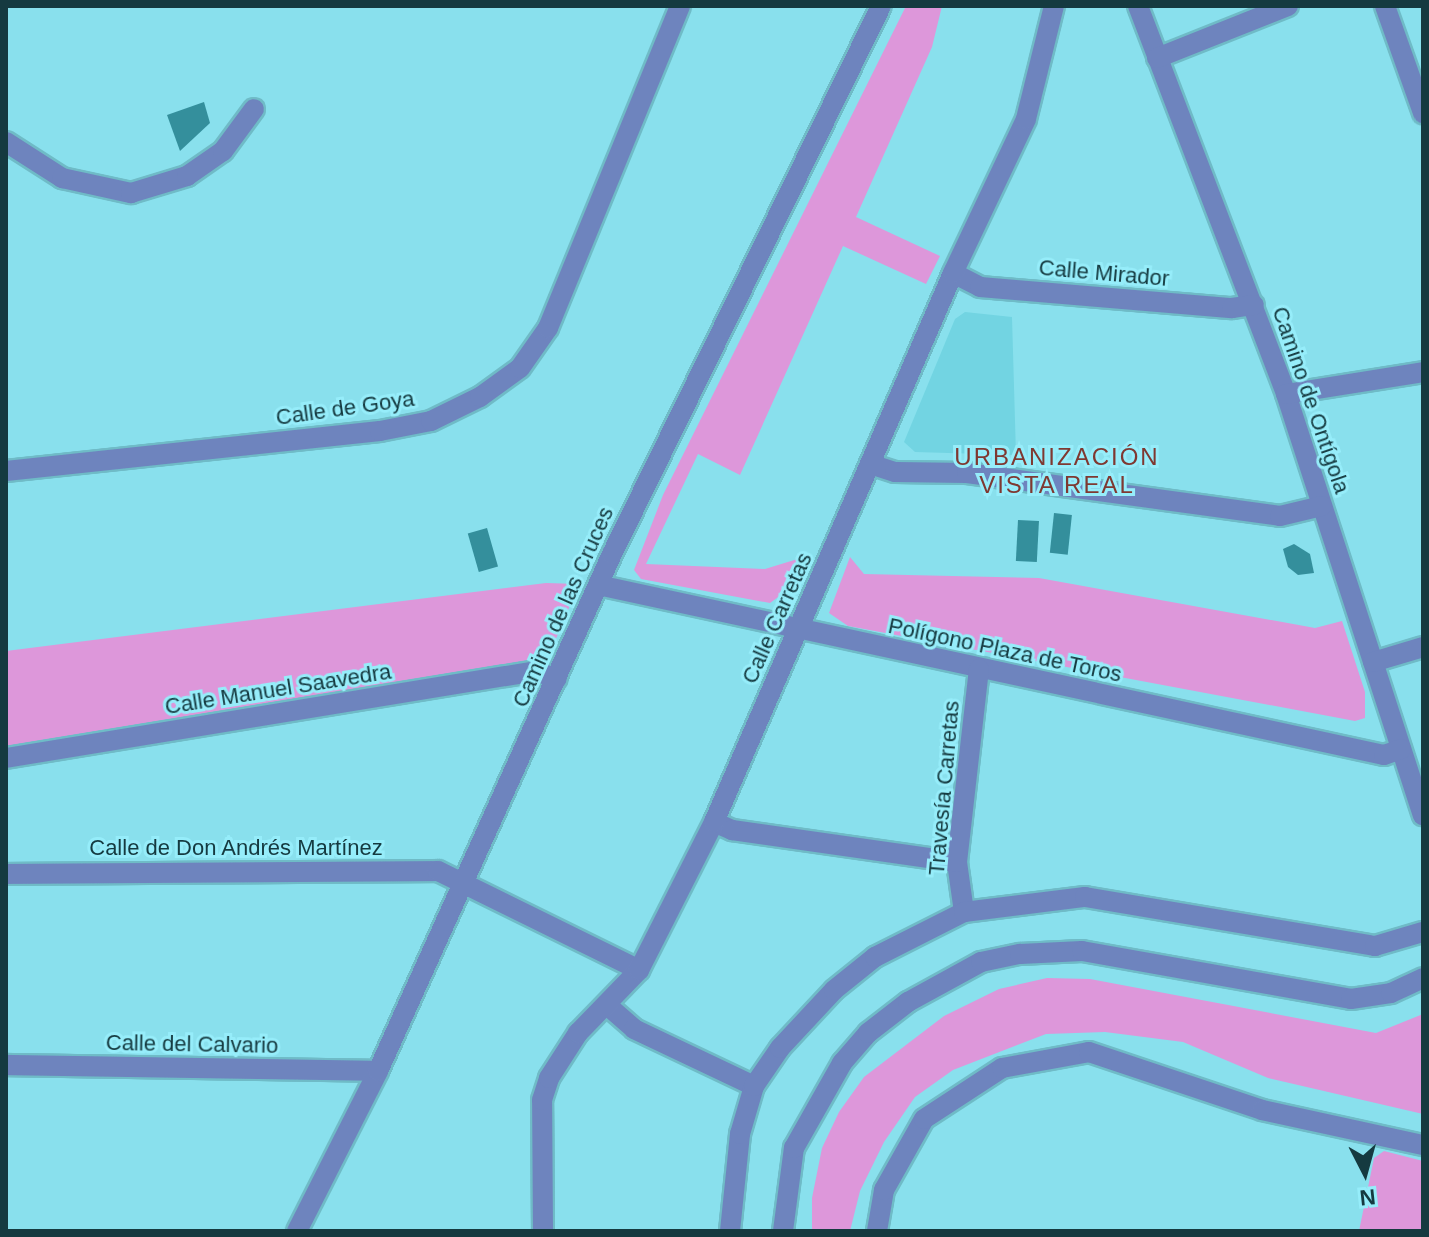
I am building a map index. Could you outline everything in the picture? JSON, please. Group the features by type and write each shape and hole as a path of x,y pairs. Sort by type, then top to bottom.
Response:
{"street":[{"name":"Calle de Goya","path":"6,471 380,431 431,421 480,397 520,368 548,328 680,6"},
{"name":"Camino de las Cruces","path":"297,1231 378,1071 598,585 881,6"},
{"name":"Calle Carretas","path":"543,1231 542,1100 549,1078 578,1033 608,1006 639,970 714,822 953,273 1026,119 1054,6"},
{"name":"Camino de Ontígola","path":"1138,6 1286,394 1423,815"},
{"path":"1157,58 1288,6"},
{"path":"1385,6 1423,113"},
{"path":"6,142 62,178 131,193 187,176 223,151 254,109"},
{"name":"Calle Mirador","path":"953,273 980,287 1232,308 1254,305"},
{"path":"1286,394 1423,372"},
{"path":"870,464 895,472 967,473 1280,516 1322,506"},
{"name":"Polígono Plaza de Toros","path":"598,585 1384,755 1401,749"},
{"path":"1373,662 1423,647"},
{"name":"Travesía Carretas","path":"964,912 957,862 979,669"},
{"name":"Calle Manuel Saavedra","path":"6,758 536,671 557,679"},
{"path":"714,822 732,830 957,862"},
{"name":"Calle de Don Andrés Martínez","path":"6,874 438,871 464,879 639,970"},
{"path":"730,1231 740,1134 754,1086 780,1048 834,990 875,957 964,912 1085,897 1375,946 1423,932"},
{"path":"783,1231 794,1148 842,1063 868,1033 908,1002 981,962 1020,954 1082,951 1351,999 1391,993 1423,978"},
{"path":"608,1006 634,1029 754,1086"},
{"path":"877,1231 884,1190 924,1119 1002,1068 1089,1052 1262,1110 1423,1145"},
{"name":"Calle del Calvario","path":"6,1065 378,1071"}],"shaded area":[{"path":"906,6 942,6 932,47 856,217 940,256 926,284 843,246 740,475 698,454 646,564 765,569 804,557 792,587 770,603 641,579 634,570 663,495"},
{"path":"204,102 210,123 180,151 167,115"},
{"path":"965,312 1012,317 1016,455 915,452 904,442 955,319"},
{"path":"1054,513 1072,515 1068,555 1050,553"},
{"path":"1018,520 1039,521 1037,562 1016,561"},
{"path":"487,528 498,566 479,572 468,534"},
{"path":"1294,544 1310,554 1314,573 1298,575 1288,567 1283,549"},
{"path":"850,557 864,574 1039,578 1315,628 1342,621 1365,692 1365,718 1355,721 848,626 829,613"},
{"path":"546,583 579,584 547,660 6,747 6,651"},
{"path":"1047,978 1090,979 1376,1033 1423,1014 1423,1114 1268,1078 1183,1042 1105,1032 1046,1034 953,1070 915,1097 884,1142 860,1191 850,1231 812,1231 812,1198 822,1148 839,1112 864,1077 944,1016 999,989"},
{"path":"1384,1151 1423,1161 1423,1231 1359,1231 1374,1158"}],"district":[{"name":"URBANIZACIÓN VISTA REAL","path":"1057,471"}]}
